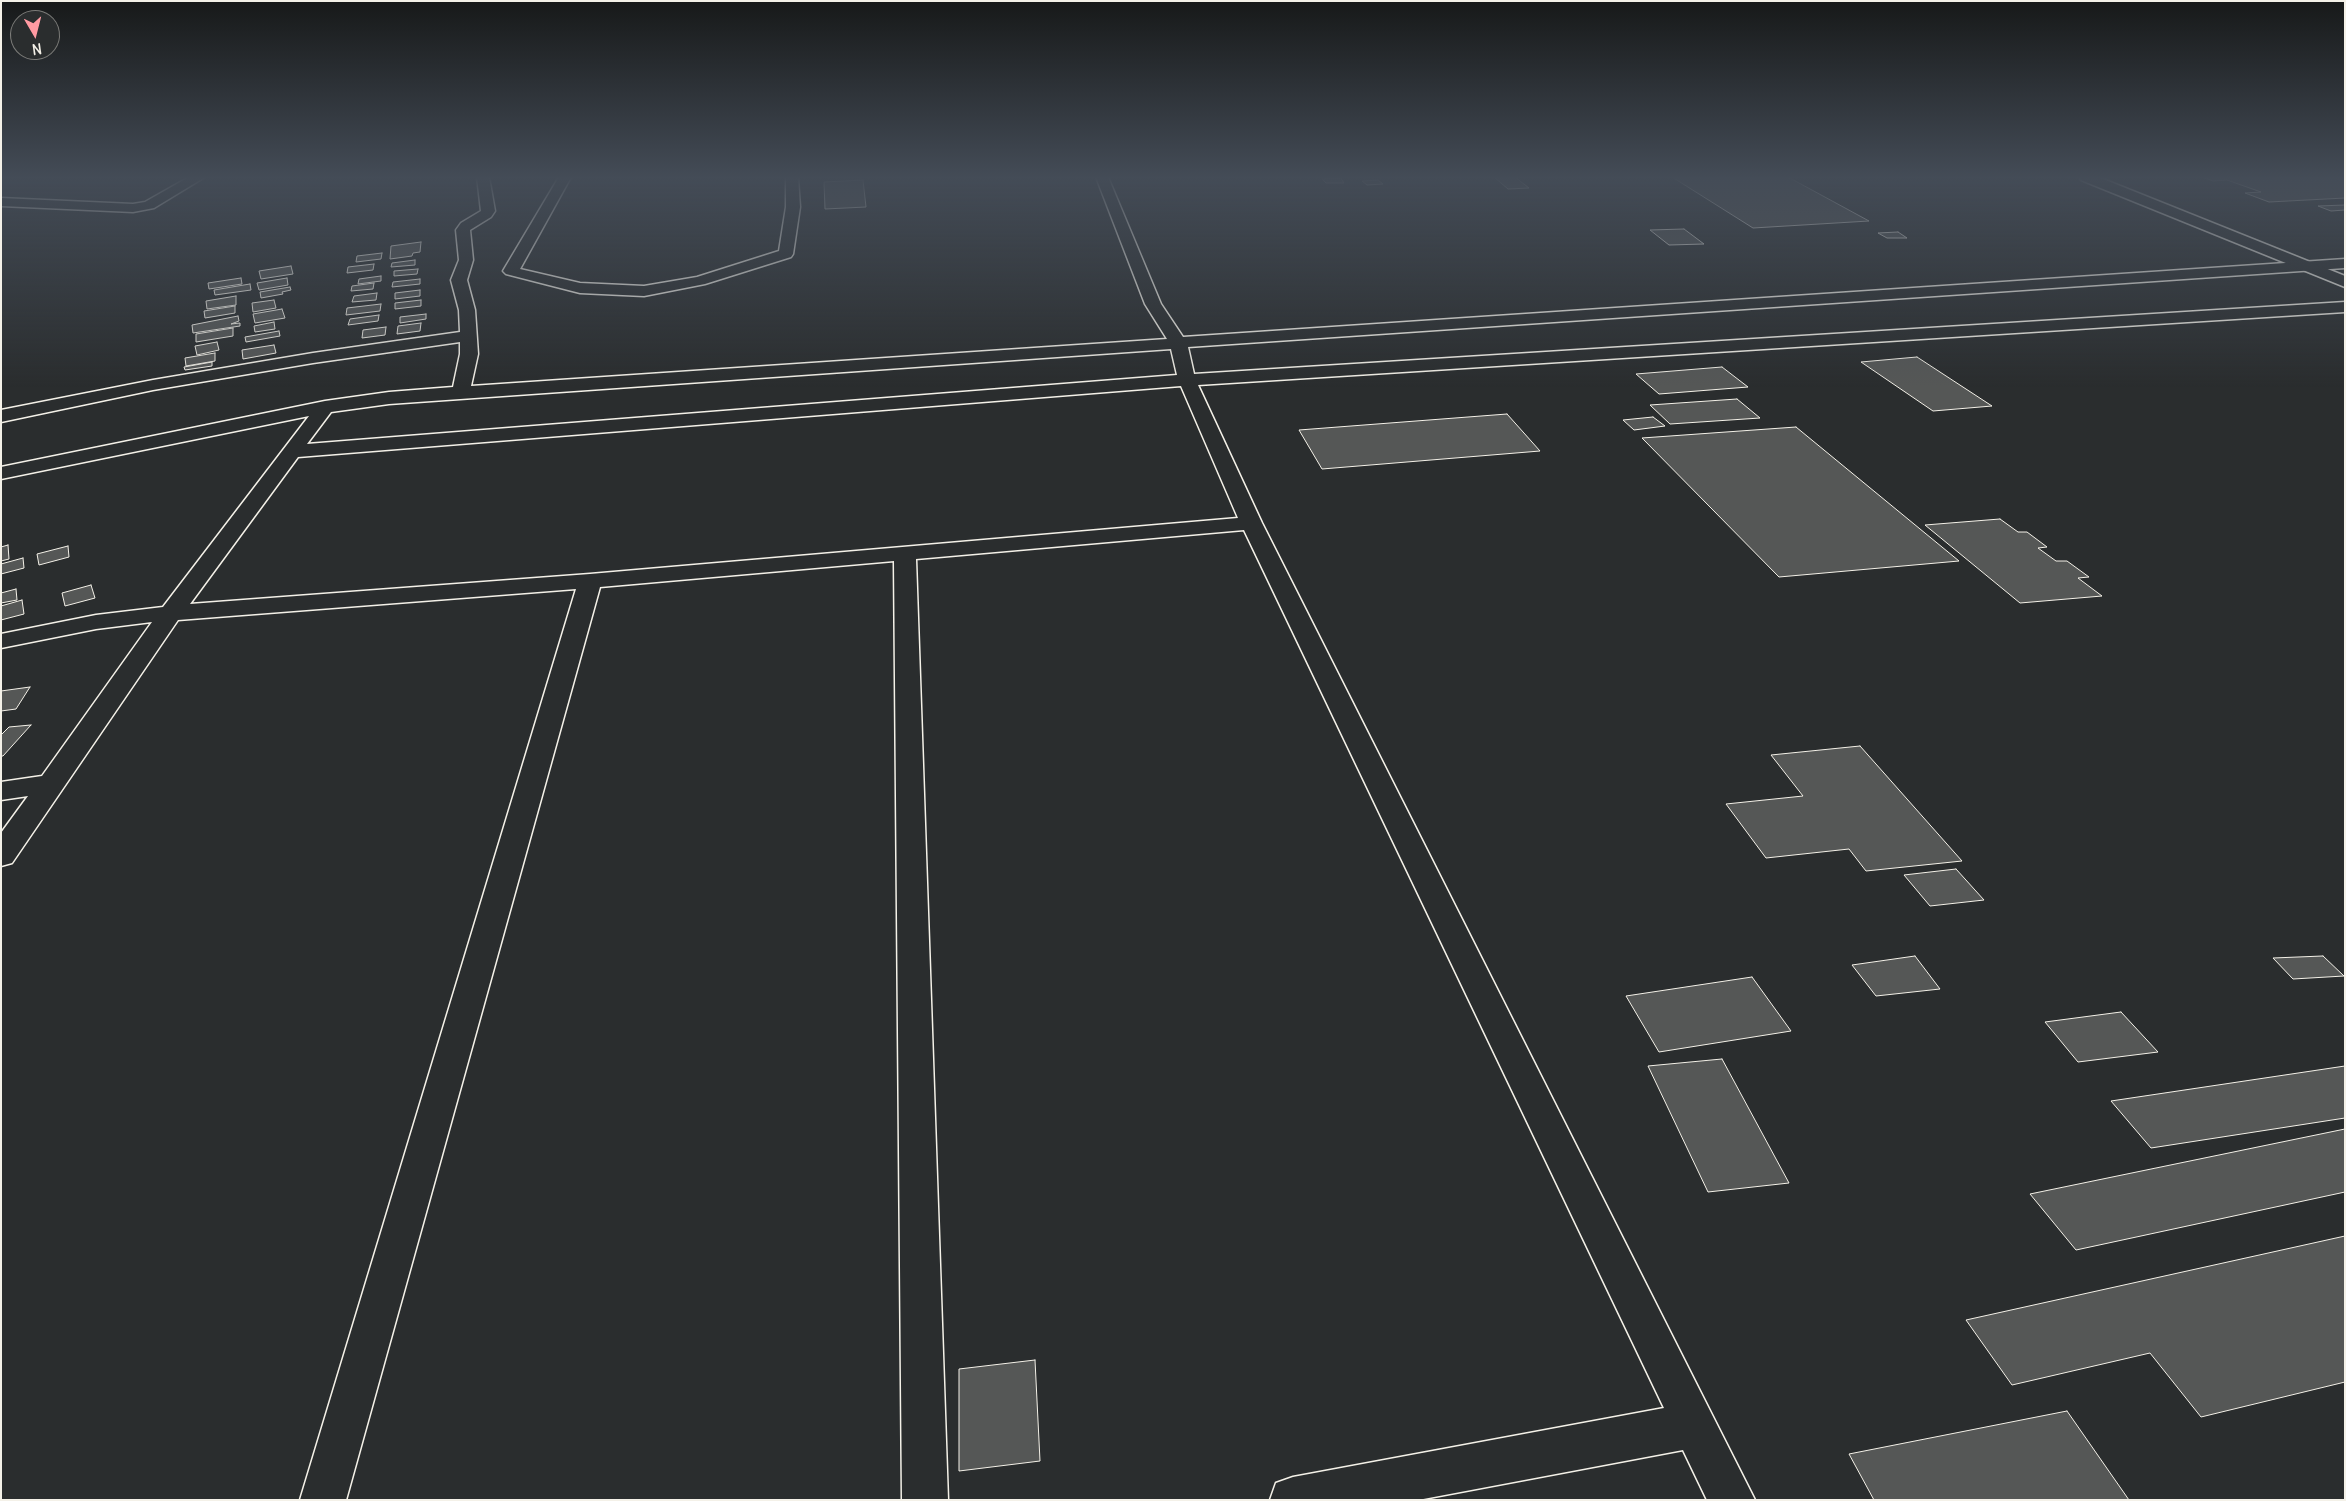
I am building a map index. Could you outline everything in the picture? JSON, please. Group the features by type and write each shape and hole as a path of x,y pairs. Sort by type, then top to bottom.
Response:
{"street":[{"path":"461,392 469,354 467,310 460,280 466,260 465,247"},
{"path":"525,247 511,272 580,288 644,291 700,281 786,254 787,247"},
{"path":"1130,247 1153,304 1178,343 1187,380 1251,523 1732,1500"},
{"path":"2255,247 2345,282"},
{"path":"1,473 325,408 389,398 2345,263"},
{"path":"294,451 1187,380 2345,307"},
{"path":"1,416 153,385 313,358 468,336"},
{"path":"1,856 171,613 325,408"},
{"path":"1,642 96,622 171,613 590,582 1251,523"},
{"path":"906,554 925,1500"},
{"path":"324,1500 590,582"},
{"path":"1,791 52,784"},
{"path":"1293,1500 1695,1425"}],"building":[{"path":"391,247 420,247 420,252 413,253 412,256 390,259"},
{"path":"382,253 381,259 356,262 357,256"},
{"path":"415,260 415,265 391,267 392,263"},
{"path":"374,264 373,270 347,273 348,267"},
{"path":"291,266 293,274 261,279 259,271"},
{"path":"418,269 417,274 394,276 394,271"},
{"path":"381,276 381,281 358,284 359,279"},
{"path":"241,278 242,284 209,289 208,283"},
{"path":"287,278 288,285 259,290 257,283"},
{"path":"420,279 420,284 392,287 393,282"},
{"path":"374,283 373,289 351,291 352,286"},
{"path":"250,284 251,290 215,295 214,290"},
{"path":"290,287 291,290 282,292 283,294 261,298 260,292"},
{"path":"420,290 420,296 395,299 395,293"},
{"path":"377,293 376,300 352,302 354,296"},
{"path":"236,296 236,305 207,309 206,301"},
{"path":"274,300 276,308 253,312 252,303"},
{"path":"421,300 421,306 395,309 395,303"},
{"path":"381,304 380,311 346,315 347,308"},
{"path":"235,306 235,313 205,318 204,311"},
{"path":"282,309 285,318 255,323 253,314"},
{"path":"426,314 426,319 400,323 400,317"},
{"path":"379,315 378,321 348,325 350,319"},
{"path":"238,316 239,321 231,324 240,323 240,326 193,333 192,325"},
{"path":"274,322 275,329 255,332 254,326"},
{"path":"421,323 420,331 397,334 398,326"},
{"path":"386,327 385,335 362,338 363,330"},
{"path":"233,328 233,336 196,342 196,334"},
{"path":"279,331 280,336 246,342 245,337"},
{"path":"217,342 219,350 197,355 195,346"},
{"path":"274,345 276,353 243,359 242,350"},
{"path":"215,353 215,361 186,366 185,358"},
{"path":"1917,357 1992,406 1933,411 1861,362"},
{"path":"212,362 212,366 185,370 184,367"},
{"path":"1722,367 1748,387 1659,394 1636,374"},
{"path":"1737,399 1760,418 1670,424 1650,405"},
{"path":"1507,414 1540,451 1322,469 1299,430"},
{"path":"1653,417 1665,426 1634,430 1623,420"},
{"path":"1796,427 1959,561 1779,577 1642,438"},
{"path":"2000,519 2018,532 2027,532 2047,547 2038,548 2056,561 2067,561 2089,577 2078,578 2102,596 2020,603 1925,525"},
{"path":"8,545 9,559 1,561 1,547"},
{"path":"68,546 69,557 39,565 37,554"},
{"path":"23,558 24,568 1,574 1,564"},
{"path":"91,585 95,598 65,606 62,593"},
{"path":"16,589 17,600 1,603 1,593"},
{"path":"22,600 24,614 1,620 1,606"},
{"path":"30,687 16,709 1,711 1,691"},
{"path":"31,725 1,756 1,735 9,727"},
{"path":"1860,746 1962,861 1866,871 1849,849 1766,858 1726,804 1803,796 1771,755"},
{"path":"1956,869 1984,900 1930,906 1904,875"},
{"path":"1915,956 1940,989 1876,996 1852,965"},
{"path":"2323,956 2344,976 2293,979 2273,958"},
{"path":"1752,977 1791,1031 1659,1052 1626,996"},
{"path":"2121,1012 2158,1052 2078,1062 2045,1022"},
{"path":"1722,1059 1789,1183 1708,1192 1648,1066"},
{"path":"2345,1066 2345,1118 2151,1148 2111,1101"},
{"path":"2345,1129 2345,1192 2076,1250 2030,1194"},
{"path":"2345,1236 2345,1382 2201,1417 2150,1353 2012,1385 1966,1320"},
{"path":"1035,1360 1040,1461 959,1471 959,1369"},
{"path":"2067,1411 2129,1500 1874,1500 1849,1454"}]}
